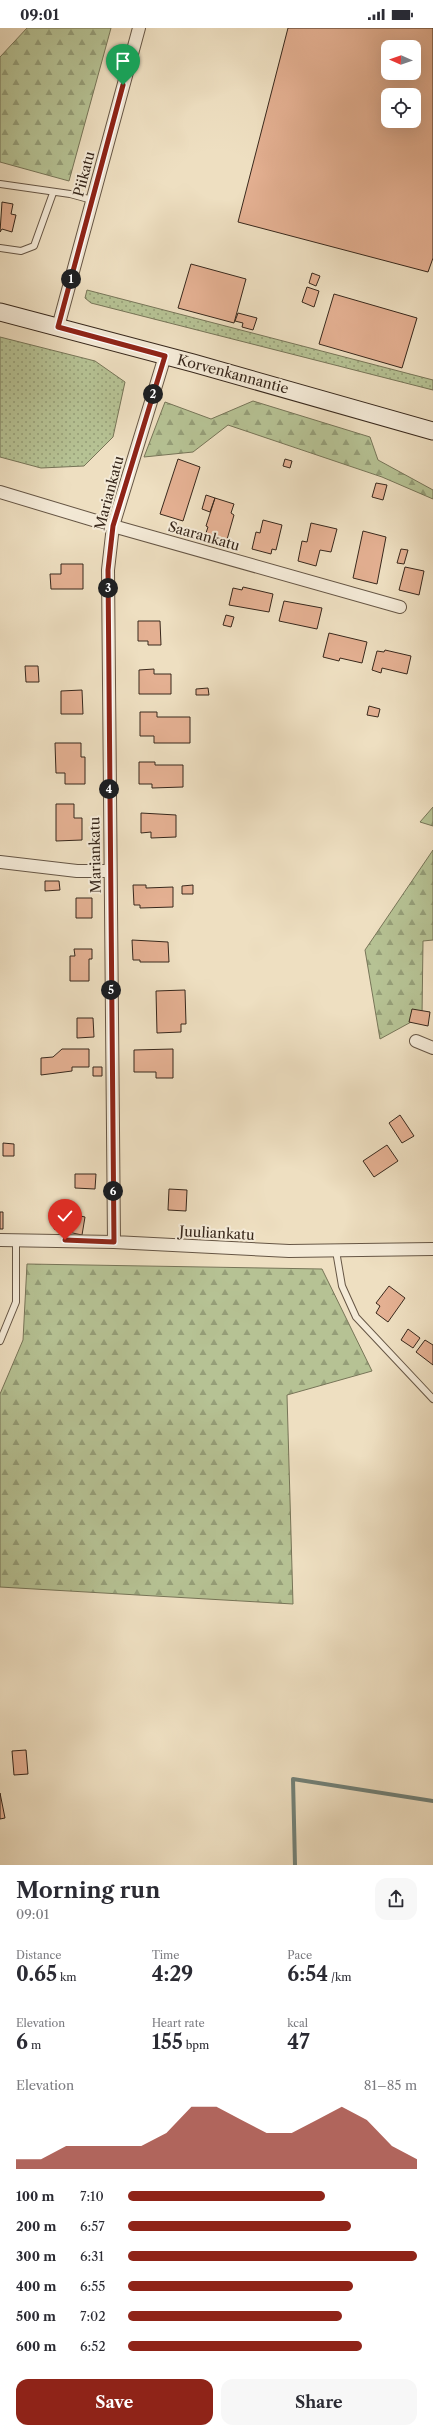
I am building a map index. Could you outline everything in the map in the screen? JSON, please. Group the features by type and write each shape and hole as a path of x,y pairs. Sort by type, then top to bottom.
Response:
{"main road":[{"name":"Korvenkannantie","path":"0,312 165,356 433,431"},
{"name":"Korvenkannantie","path":"372,414 433,440"}],"street":[{"name":"Piikatu","path":"58,327 139,28"},
{"name":"Mariankatu","path":"114,1242 108,570 113,526 165,356"},
{"name":"Saarankatu","path":"0,492 113,526 400,607"},
{"path":"0,862 77,870 110,871"},
{"path":"416,1042 433,1048"},
{"name":"Juuliankatu","path":"0,1240 16,1239 114,1242 289,1251 433,1249"}],"lane":[{"path":"0,184 92,200"},
{"path":"0,248 21,251 34,246 53,193"},
{"path":"0,1341 16,1302 16,1239"},
{"path":"336,1251 342,1286 356,1317 433,1399"}],"green space":[{"path":"27,28 111,28 69,181 0,162 0,57"},
{"path":"87,290 433,380 433,390 91,303 85,298"},
{"path":"0,337 95,361 125,382 113,437 84,466 41,468 0,457"},
{"path":"253,401 370,437 378,460 433,490 433,499 382,477 228,425 193,452 144,457 165,402 211,419"},
{"path":"433,807 433,826 420,822"},
{"path":"433,850 433,940 423,941 422,1016 380,1039 365,950"},
{"path":"27,1264 322,1269 372,1371 287,1395 293,1604 0,1587 0,1394 23,1340"}],"building":[{"path":"288,28 433,28 433,258 428,272 238,222"},
{"path":"2,202 13,204 11,214 16,215 12,232 2,229 0,232"},
{"path":"191,264 246,279 234,323 178,308"},
{"path":"312,273 320,276 316,286 309,283"},
{"path":"307,287 319,291 314,307 302,302"},
{"path":"334,294 417,318 402,368 319,344"},
{"path":"238,313 257,318 253,330 242,327 243,323 235,321"},
{"path":"178,459 200,467 183,521 160,514"},
{"path":"285,459 292,461 290,468 283,466"},
{"path":"376,483 387,485 383,500 372,497"},
{"path":"206,495 215,498 210,512 202,509"},
{"path":"215,498 234,504 231,513 234,515 226,543 205,536 208,527 206,526"},
{"path":"263,520 282,525 276,550 272,549 271,554 252,549 256,532 260,533"},
{"path":"311,523 337,529 331,552 320,550 316,566 298,561 302,541 307,542"},
{"path":"363,531 386,537 377,584 353,578"},
{"path":"401,549 408,550 404,564 397,563"},
{"path":"61,564 83,564 83,589 51,589 50,574 61,574"},
{"path":"405,567 424,571 419,595 399,590"},
{"path":"243,587 273,594 269,612 229,605 233,588 242,590"},
{"path":"284,601 322,608 317,629 279,621"},
{"path":"226,615 234,617 231,627 223,625"},
{"path":"138,621 160,621 161,645 148,645 148,641 138,641"},
{"path":"329,633 367,642 362,663 340,658 339,661 323,657"},
{"path":"385,650 411,656 407,674 382,668 381,673 372,670 377,651 384,652"},
{"path":"25,666 38,666 39,682 26,682"},
{"path":"154,669 154,674 171,674 171,694 139,694 139,670"},
{"path":"208,688 209,695 196,695 196,689"},
{"path":"82,690 83,714 61,714 61,691"},
{"path":"369,706 380,709 378,717 367,715"},
{"path":"140,712 157,712 157,717 190,717 190,743 154,743 154,736 140,736"},
{"path":"55,743 81,743 81,757 85,757 85,784 65,784 65,773 56,773"},
{"path":"139,762 155,762 155,765 183,765 183,787 152,788 152,784 139,784"},
{"path":"56,804 74,804 74,818 82,818 82,840 56,841"},
{"path":"141,813 176,815 176,837 151,838 151,832 141,833"},
{"path":"45,881 59,881 60,890 45,891"},
{"path":"133,885 146,885 146,888 173,887 173,907 140,908 140,905 134,905"},
{"path":"193,885 193,894 182,894 182,886"},
{"path":"76,898 92,898 92,918 76,918"},
{"path":"132,940 168,942 169,962 140,962 140,960 133,960"},
{"path":"74,949 92,949 92,959 89,959 89,981 70,981 70,956 75,956"},
{"path":"185,990 186,1024 181,1024 181,1032 157,1033 156,991"},
{"path":"412,1009 430,1012 428,1026 409,1022"},
{"path":"77,1018 93,1018 94,1037 77,1038"},
{"path":"62,1049 89,1049 89,1067 72,1067 72,1071 41,1075 41,1058 53,1057"},
{"path":"173,1049 173,1078 156,1078 156,1072 134,1072 134,1050"},
{"path":"93,1067 102,1067 102,1076 93,1076"},
{"path":"400,1115 414,1136 402,1143 389,1123"},
{"path":"3,1143 14,1144 14,1156 3,1156"},
{"path":"387,1145 398,1161 374,1177 363,1161"},
{"path":"75,1174 96,1174 95,1189 75,1188"},
{"path":"169,1189 187,1190 186,1211 168,1210"},
{"path":"58,1211 85,1217 82,1235 54,1229"},
{"path":"0,1212 3,1212 3,1229 0,1229"},
{"path":"389,1286 405,1298 388,1322 376,1313 380,1306 376,1303"},
{"path":"408,1329 420,1338 413,1348 401,1340"},
{"path":"425,1340 433,1345 433,1365 416,1352"},
{"path":"26,1750 28,1774 14,1775 12,1751"},
{"path":"0,1793 5,1818 0,1819"}],"waterway":[{"path":"295,1865 293,1779 433,1801"}],"route":[{"path":"65,1240 114,1242 108,570 113,526 165,356 58,327 123,85"}]}
